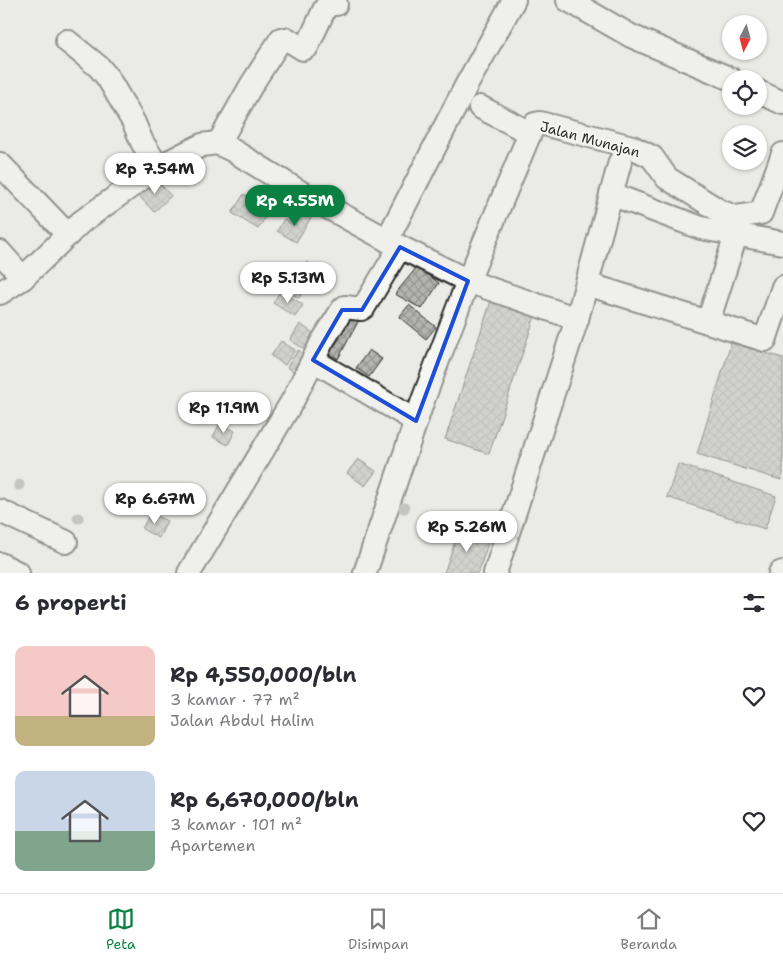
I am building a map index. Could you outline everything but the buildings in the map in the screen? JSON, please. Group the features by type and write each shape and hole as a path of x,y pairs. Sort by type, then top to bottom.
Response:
{"street":[{"path":"189,573 293,400 322,342 342,310 345,307 362,309 364,307 467,84 514,0"},
{"path":"568,0 631,36 722,75"},
{"path":"217,143 281,39 287,39 303,49 307,47 328,4 336,4"},
{"path":"67,40 99,67 108,78 158,167"},
{"path":"767,96 783,103"},
{"path":"480,107 530,133"},
{"name":"Jalan Munajan","path":"365,573 416,421 473,283 535,124 632,147 652,157 667,178 720,211 735,217 761,214 783,154"},
{"path":"0,293 23,278 81,222 158,167 202,145 217,143 232,150 302,193 473,283 577,319"},
{"path":"495,573 577,319 620,162"},
{"path":"0,164 68,235"},
{"path":"611,194 701,228 783,243"},
{"path":"708,322 736,235"},
{"path":"0,252 23,278"},
{"path":"587,284 774,343 783,287"},
{"path":"313,360 416,421"},
{"path":"0,511 66,542"},
{"path":"0,564 18,573"}],"highlighted area":[{"path":"400,247 468,281 416,421 313,360 342,310 362,310"}]}
